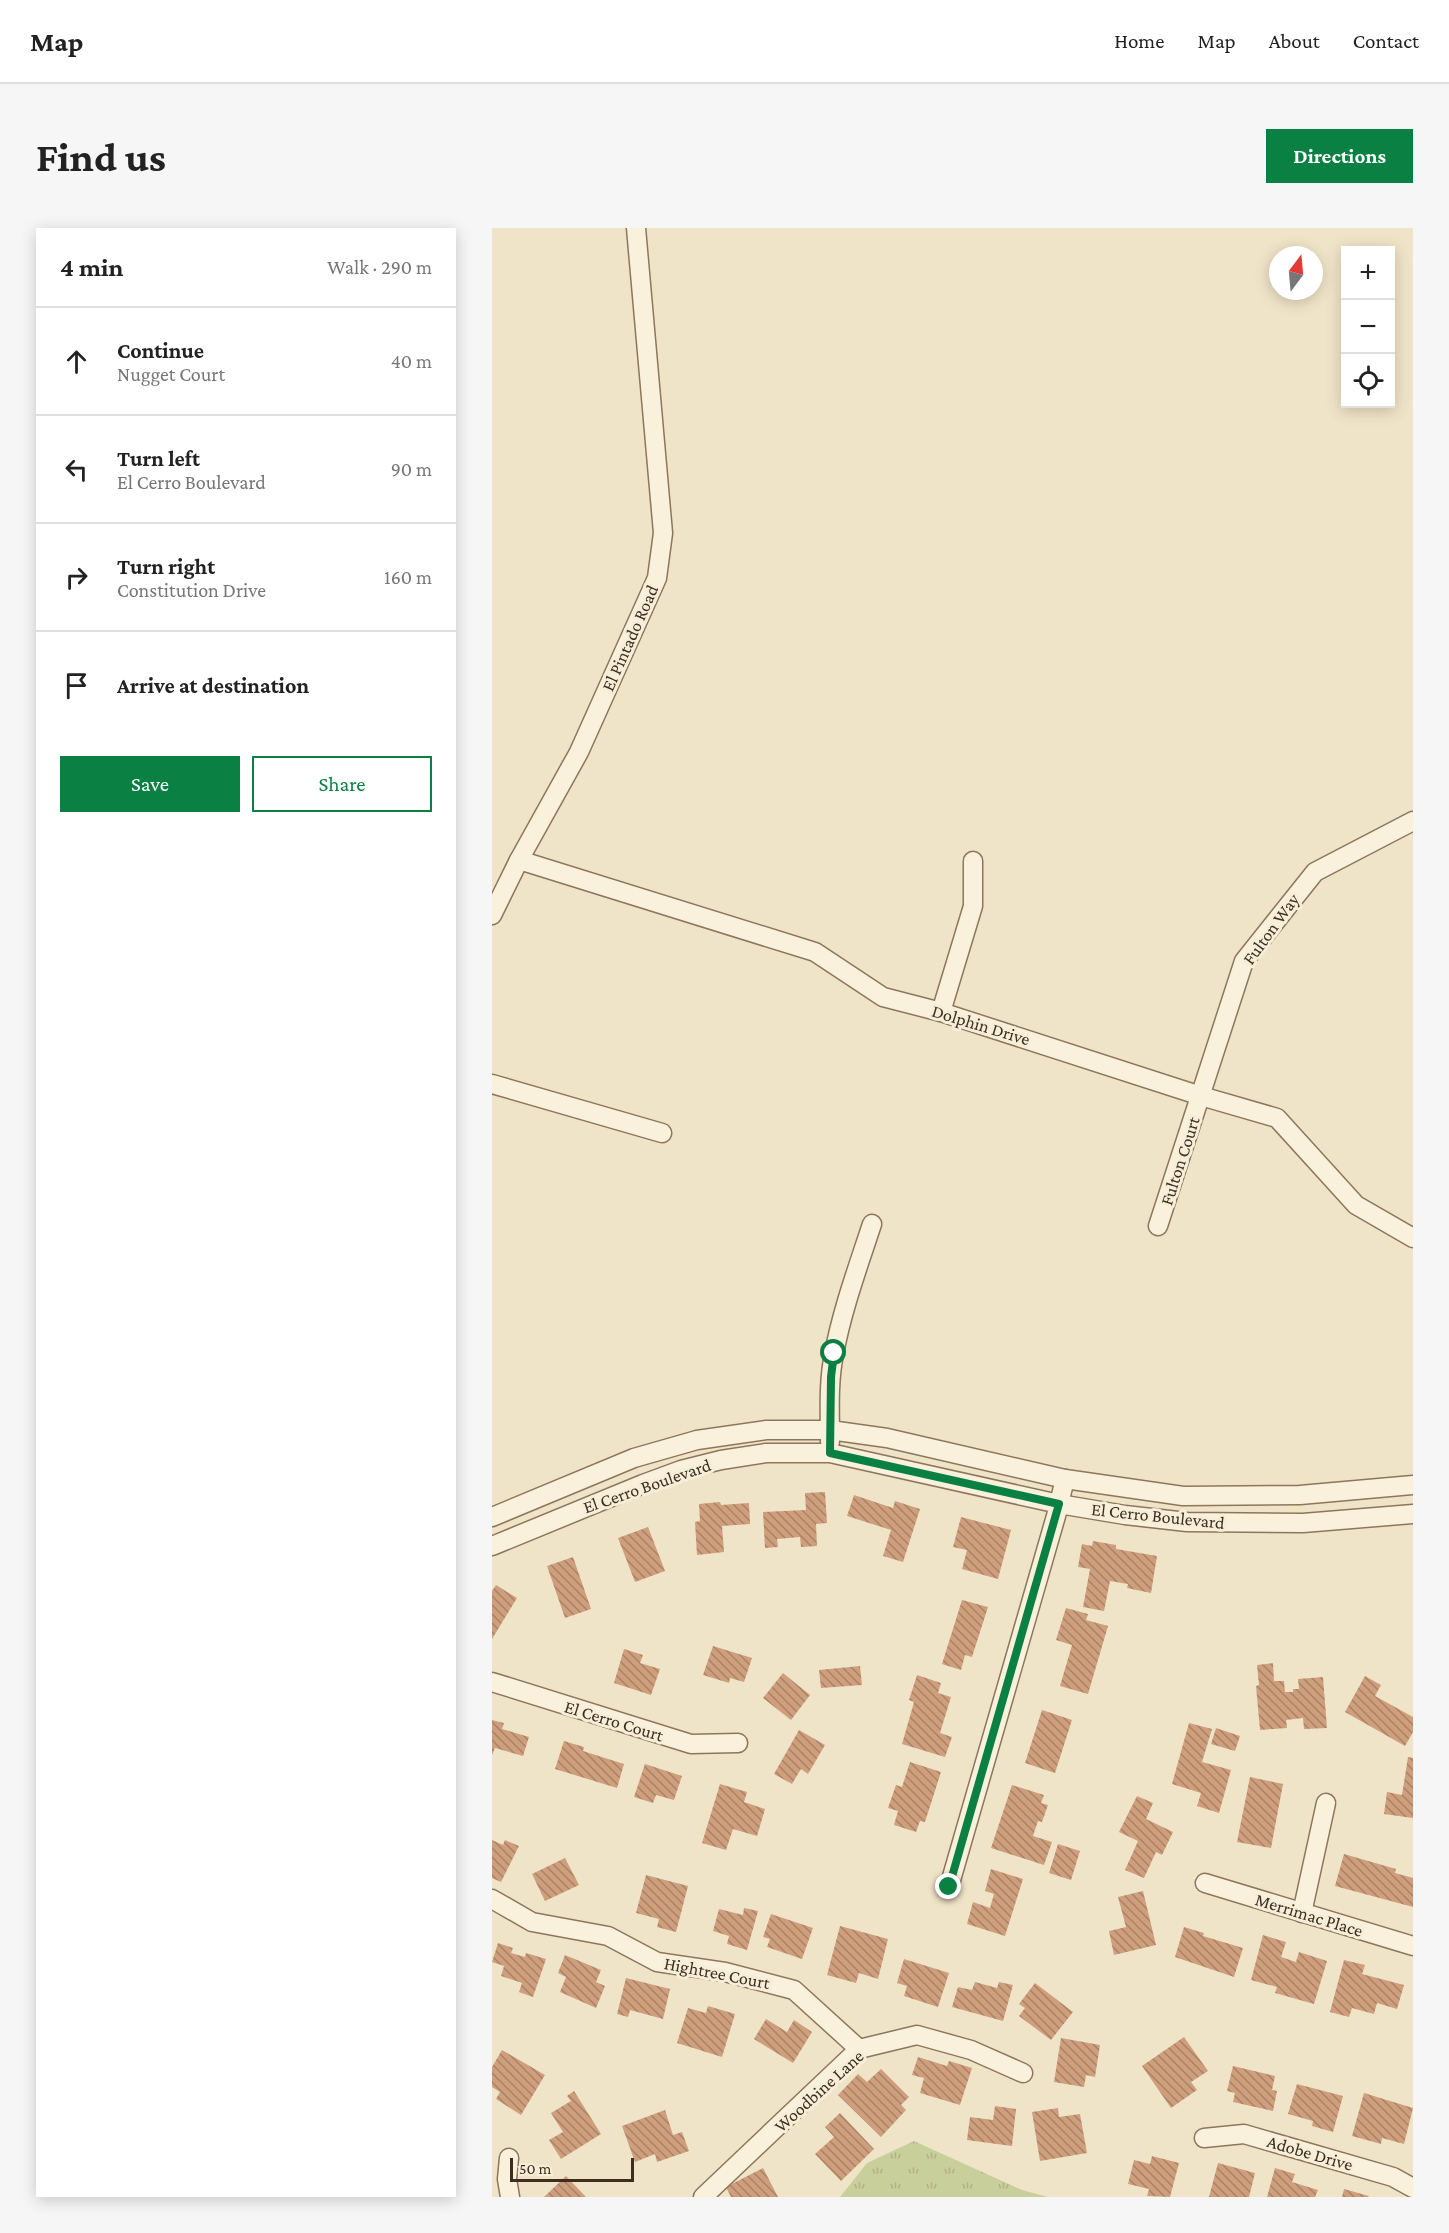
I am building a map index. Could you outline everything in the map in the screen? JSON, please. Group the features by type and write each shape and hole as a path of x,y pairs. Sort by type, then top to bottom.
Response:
{"street":[{"name":"El Pintado Road","path":"492,915 519,860 579,752 657,578 663,530 636,228"},
{"name":"Fulton Way","path":"1201,1096 1244,961 1315,872 1413,821"},
{"name":"Dolphin Drive","path":"519,860 815,952 883,997 941,1012 1201,1096 1277,1118 1356,1205 1413,1238"},
{"path":"941,1012 973,906 972,861"},
{"path":"492,1084 662,1133"},
{"name":"Fulton Court","path":"1158,1227 1201,1096"},
{"path":"830,1453 831,1377 834,1353 847,1302 872,1224"},
{"name":"El Cerro Boulevard","path":"492,1517 634,1458 697,1440 766,1430 830,1430 887,1438 1065,1479 1183,1496 1300,1495 1413,1485"},
{"name":"El Cerro Boulevard","path":"492,1546 681,1470 721,1460 766,1454 830,1453 1059,1504 1125,1515 1211,1523 1303,1524 1413,1514"},
{"path":"949,1887 1065,1479"},
{"name":"El Cerro Court","path":"492,1682 691,1744 738,1743"},
{"path":"1302,1913 1326,1803"},
{"name":"Merrimac Place","path":"1205,1883 1413,1946"},
{"name":"Hightree Court","path":"492,1899 532,1922 608,1936 657,1962 725,1972 794,1990 859,2049"},
{"name":"Woodbine Lane","path":"703,2197 859,2049 917,2035 971,2050 1023,2073"},
{"name":"Adobe Drive","path":"1204,2138 1244,2134 1393,2177 1413,2188"},
{"path":"509,2158 507,2179 510,2197"}],"green space":[{"path":"914,2141 1022,2190 1048,2197 840,2197 867,2163"}],"building":[{"path":"825,1492 827,1523 816,1524 817,1546 801,1547 800,1537 777,1539 778,1547 765,1548 763,1512 806,1510 805,1493"},
{"path":"854,1495 893,1508 895,1501 920,1509 903,1562 883,1556 891,1530 847,1516"},
{"path":"720,1502 721,1505 749,1503 750,1524 722,1526 724,1552 697,1555 695,1522 700,1521 699,1504"},
{"path":"961,1517 1011,1530 998,1579 962,1569 967,1550 953,1547"},
{"path":"648,1527 665,1571 635,1582 618,1538"},
{"path":"1093,1541 1116,1545 1116,1549 1157,1556 1151,1593 1127,1588 1128,1584 1110,1581 1104,1611 1083,1607 1090,1569 1078,1567 1082,1544 1092,1546"},
{"path":"573,1557 591,1609 565,1618 547,1566"},
{"path":"496,1585 517,1598 492,1639 492,1591"},
{"path":"962,1600 988,1607 972,1657 965,1655 961,1670 942,1664"},
{"path":"1066,1608 1088,1614 1086,1620 1108,1626 1088,1694 1060,1686 1072,1645 1056,1640"},
{"path":"713,1646 752,1658 744,1682 730,1678 729,1683 703,1675"},
{"path":"624,1649 643,1655 640,1663 660,1669 651,1695 614,1683"},
{"path":"1273,1663 1274,1681 1284,1681 1285,1692 1299,1689 1298,1679 1323,1677 1327,1728 1304,1729 1303,1718 1286,1720 1287,1728 1260,1730 1256,1686 1259,1685 1257,1665"},
{"path":"860,1666 862,1685 821,1688 819,1670"},
{"path":"783,1673 810,1695 791,1720 763,1698"},
{"path":"917,1675 941,1683 938,1693 951,1697 940,1733 952,1737 945,1757 902,1744 914,1702 909,1700"},
{"path":"1365,1676 1381,1685 1375,1696 1413,1717 1413,1732 1405,1746 1345,1712"},
{"path":"1042,1710 1072,1720 1055,1773 1025,1763"},
{"path":"492,1720 504,1723 502,1729 529,1737 523,1756 495,1748 492,1755"},
{"path":"1189,1723 1212,1729 1202,1762 1231,1770 1219,1813 1197,1806 1201,1793 1172,1784"},
{"path":"1216,1728 1240,1736 1235,1751 1211,1744"},
{"path":"799,1730 825,1745 808,1774 801,1769 792,1784 774,1774"},
{"path":"564,1741 584,1747 583,1751 624,1764 617,1788 555,1769"},
{"path":"1408,1757 1413,1758 1413,1818 1384,1814 1387,1792 1402,1795"},
{"path":"910,1762 941,1772 925,1822 920,1821 916,1832 894,1825 898,1811 888,1808 896,1785 902,1787"},
{"path":"645,1764 682,1776 674,1800 656,1795 653,1803 634,1797"},
{"path":"1250,1777 1283,1784 1271,1848 1237,1842"},
{"path":"720,1784 747,1792 744,1802 765,1809 757,1836 733,1829 726,1850 702,1843"},
{"path":"1012,1785 1044,1795 1041,1803 1048,1805 1042,1822 1038,1821 1033,1836 1052,1842 1044,1865 991,1848"},
{"path":"1137,1796 1153,1803 1146,1819 1173,1832 1162,1855 1156,1852 1144,1878 1125,1870 1138,1841 1119,1832"},
{"path":"492,1840 503,1845 505,1840 519,1846 501,1882 492,1878"},
{"path":"1058,1844 1080,1851 1071,1880 1049,1873"},
{"path":"1344,1854 1396,1869 1395,1873 1413,1878 1413,1907 1335,1886"},
{"path":"565,1858 579,1885 545,1901 532,1874"},
{"path":"991,1869 1023,1879 1005,1936 967,1924 973,1902 990,1908 994,1894 985,1891"},
{"path":"646,1875 688,1886 676,1932 657,1927 659,1919 636,1913"},
{"path":"1143,1891 1156,1945 1114,1955 1109,1931 1126,1927 1118,1897"},
{"path":"744,1908 758,1911 747,1950 727,1944 729,1936 713,1931 719,1909 743,1915"},
{"path":"771,1914 813,1928 802,1959 767,1947 770,1939 763,1937"},
{"path":"840,1926 888,1939 878,1979 859,1973 856,1983 827,1975"},
{"path":"1184,1927 1204,1933 1203,1936 1243,1948 1234,1977 1175,1957"},
{"path":"1263,1935 1286,1942 1281,1957 1296,1962 1299,1952 1327,1961 1314,2004 1275,1993 1277,1987 1251,1980"},
{"path":"498,1943 513,1948 511,1953 525,1957 526,1953 546,1959 533,1997 519,1992 522,1983 501,1976 504,1966 492,1962"},
{"path":"565,1955 601,1970 596,1982 605,1986 596,2008 560,1992 566,1977 558,1973"},
{"path":"904,1959 949,1973 938,2007 904,1996 907,1986 897,1983"},
{"path":"1344,1960 1365,1965 1362,1974 1404,1985 1397,2009 1377,2003 1374,2014 1352,2008 1349,2017 1330,2012"},
{"path":"626,1978 670,1989 663,2019 630,2010 628,2017 617,2014"},
{"path":"975,1982 997,1988 999,1982 1013,1985 1003,2021 952,2007 958,1987 972,1990"},
{"path":"1035,1983 1073,2012 1051,2040 1019,2016 1025,2008 1019,2004"},
{"path":"708,2006 735,2014 722,2057 677,2043 688,2008 706,2013"},
{"path":"766,2019 787,2032 794,2020 812,2032 793,2063 754,2039"},
{"path":"1184,2037 1208,2071 1191,2082 1197,2090 1171,2108 1142,2066"},
{"path":"1061,2038 1100,2045 1095,2077 1086,2075 1084,2087 1054,2082"},
{"path":"502,2050 545,2075 521,2115 496,2099 500,2092 492,2087 492,2067"},
{"path":"918,2057 947,2066 949,2061 972,2068 960,2105 920,2093 924,2078 912,2075"},
{"path":"1233,2066 1275,2076 1272,2090 1277,2091 1273,2111 1233,2102 1235,2093 1227,2091"},
{"path":"881,2069 909,2097 901,2105 906,2110 881,2137 838,2095 858,2074 867,2082"},
{"path":"1297,2084 1343,2096 1333,2132 1312,2126 1313,2121 1288,2114"},
{"path":"574,2091 601,2134 561,2159 549,2140 563,2132 551,2113 571,2101 567,2096"},
{"path":"1364,2093 1413,2108 1404,2144 1382,2138 1381,2144 1352,2136"},
{"path":"995,2106 1016,2109 1012,2146 967,2140 970,2117 993,2120"},
{"path":"1058,2108 1059,2117 1080,2114 1087,2153 1040,2161 1032,2112"},
{"path":"665,2110 673,2135 682,2132 689,2151 657,2162 655,2154 635,2162 622,2126"},
{"path":"840,2113 874,2149 841,2181 815,2154 834,2137 825,2127"},
{"path":"1152,2156 1179,2163 1170,2197 1147,2196 1149,2189 1128,2184 1134,2160 1150,2164"},
{"path":"1218,2163 1255,2173 1249,2197 1209,2197"},
{"path":"763,2168 778,2197 731,2197 726,2187"},
{"path":"1275,2168 1295,2174 1292,2182 1318,2190 1315,2197 1267,2197"},
{"path":"566,2176 586,2197 544,2197"},
{"path":"1344,2189 1369,2196 1342,2197"}],"route":[{"path":"834,1353 831,1377 830,1453 1059,1504 949,1887"}]}
